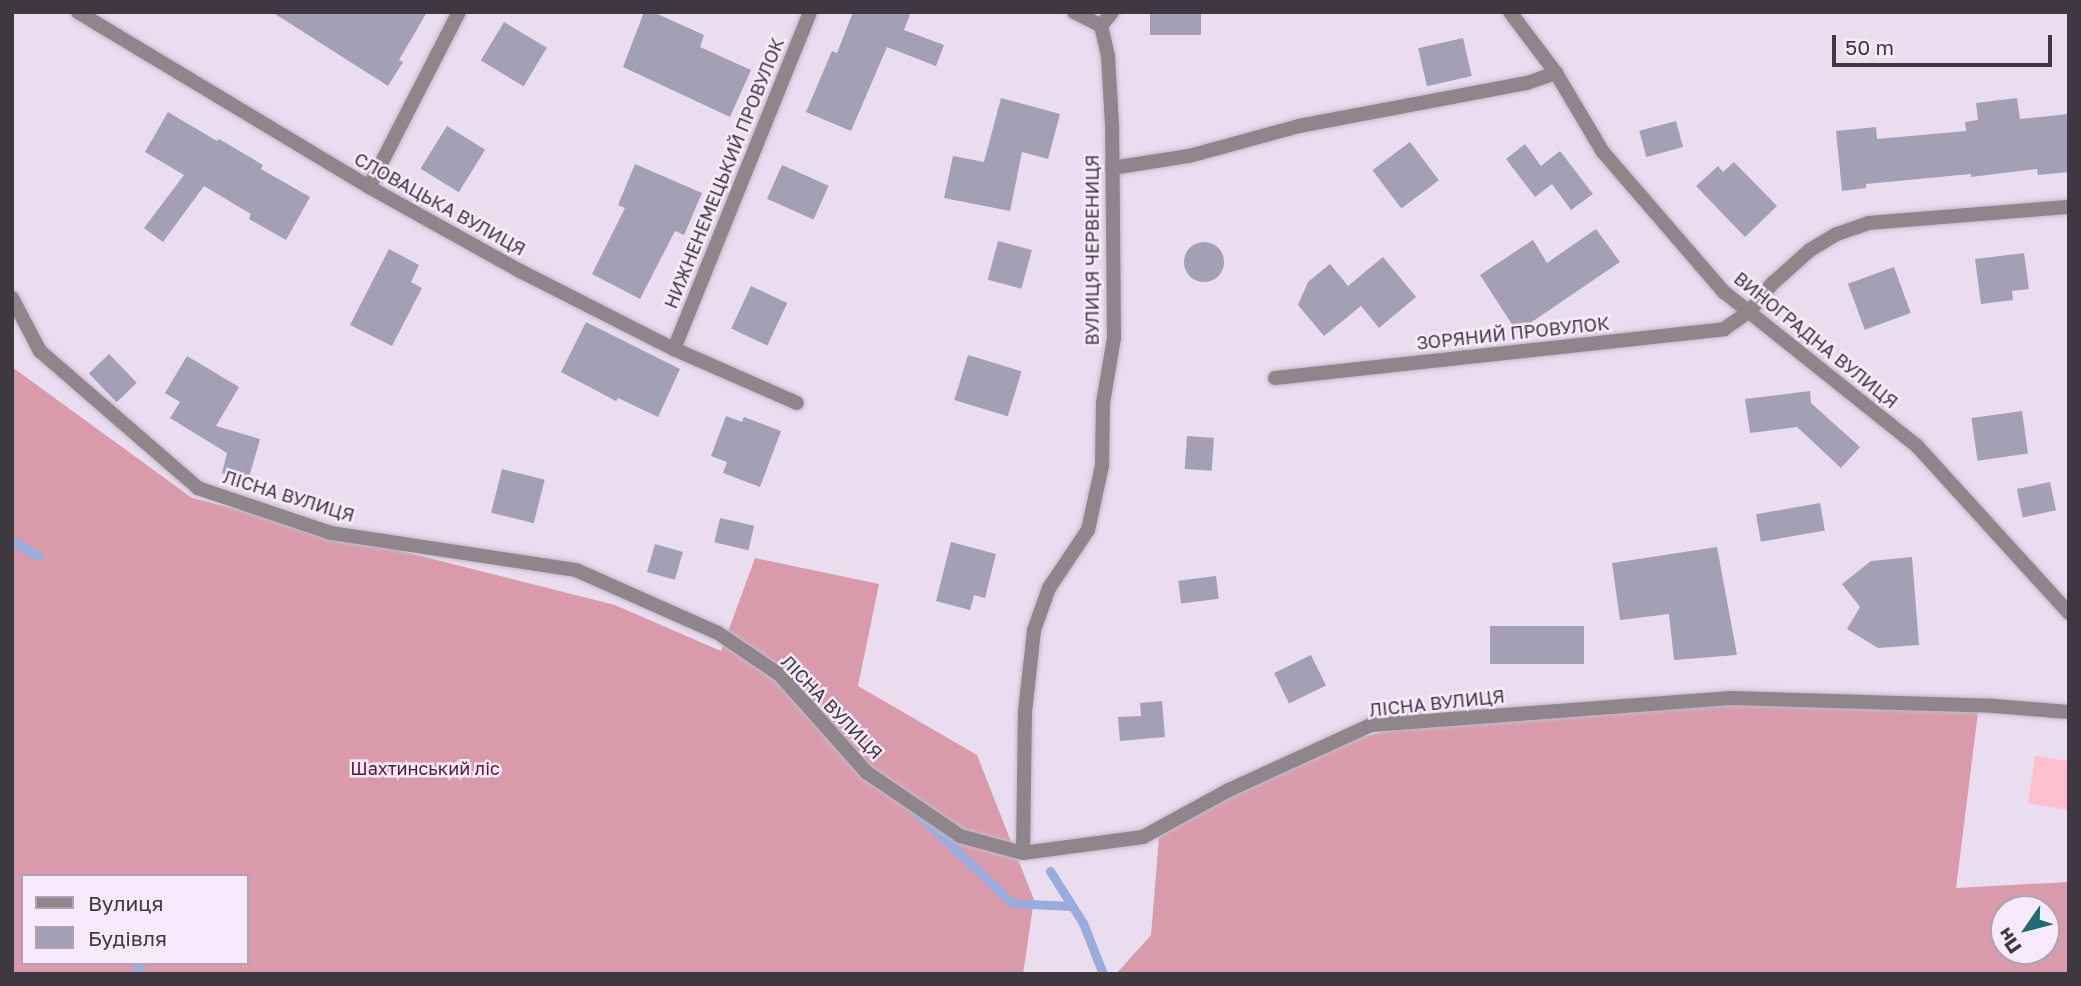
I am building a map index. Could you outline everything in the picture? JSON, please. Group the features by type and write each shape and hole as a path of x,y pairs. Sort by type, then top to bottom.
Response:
{"street":[{"name":"СЛОВАЦЬКА ВУЛИЦЯ","path":"78,12 95,16 191,83 520,271 674,349 797,403"},
{"path":"369,187 459,12"},
{"name":"НИЖНЕНЕМЕЦЬКИЙ ПРОВУЛОК","path":"674,349 810,12"},
{"path":"1074,12 1101,26 1112,12"},
{"name":"ВИНОГРАДНА ВУЛИЦЯ","path":"1510,12 1556,73 1603,152 1724,292 1916,445 2069,613"},
{"name":"ВУЛИЦЯ ЧЕРВЕНИЦЯ","path":"1023,853 1025,712 1034,629 1049,588 1088,530 1102,466 1103,403 1114,338 1108,56 1101,26"},
{"path":"1112,167 1189,156 1299,126 1527,83 1556,73"},
{"name":"ЗОРЯНИЙ ПРОВУЛОК","path":"1275,379 1724,329 1750,311 1773,283 1810,250 1837,234 1869,223 2069,207"},
{"name":"ЛІСНА ВУЛИЦЯ","path":"12,298 40,351 198,488 331,533 576,570 719,632 780,675 866,772 960,836 1023,853 1143,837 1229,790 1371,725 1731,698 1994,706 2069,712"}],"shaded area":[{"path":"2035,756 2069,761 2069,810 2028,803"}],"green space":[{"name":"Шахтинський ліс","path":"12,367 192,498 615,605 721,651 755,558 879,584 858,686 977,755 1034,900 1023,974 12,974"},
{"path":"1767,697 1978,712 1956,888 2069,882 2069,974 1116,974 1151,935 1159,837 1315,748 1470,712"}],"building":[{"path":"272,12 427,12 399,60 403,62 388,86"},
{"path":"644,12 653,12 704,35 700,47 751,70 730,117 623,67"},
{"path":"853,12 911,12 904,30 944,45 936,66 887,47 851,131 806,112 832,51 837,53"},
{"path":"1150,12 1201,12 1201,35 1150,35"},
{"path":"504,22 547,48 524,86 481,61"},
{"path":"1463,38 1472,76 1427,86 1418,48"},
{"path":"1001,98 1060,114 1048,159 1022,152 1010,211 944,198 953,156 984,162"},
{"path":"2017,98 2020,119 2069,114 2069,172 2038,175 2037,169 1971,177 1971,174 1866,184 1866,188 1842,191 1836,131 1876,127 1877,139 1966,131 1965,122 1978,120 1976,103"},
{"path":"168,112 263,165 261,169 310,197 286,240 249,219 251,214 204,186 163,242 144,228 184,175 145,152"},
{"path":"1676,121 1683,147 1646,157 1639,131"},
{"path":"447,126 485,150 459,192 421,168"},
{"path":"1410,142 1439,180 1401,209 1372,170"},
{"path":"1525,144 1541,166 1560,151 1593,194 1571,210 1552,184 1535,197 1506,159"},
{"path":"1734,162 1777,206 1745,237 1696,186 1718,166 1723,172"},
{"path":"635,164 702,193 684,235 675,231 640,299 592,274 625,208 618,205"},
{"path":"782,165 829,186 814,220 767,199"},
{"path":"1596,229 1620,262 1517,332 1480,275 1533,240 1547,263"},
{"path":"998,241 1032,250 1021,289 988,280"},
{"path":"1204,242 1218,248 1224,262 1218,276 1204,282 1190,276 1184,262 1190,248"},
{"path":"389,249 419,265 411,282 422,288 392,346 350,325"},
{"path":"2024,253 2029,289 2012,291 2013,300 1981,304 1975,259"},
{"path":"1383,257 1416,297 1379,328 1361,306 1324,336 1298,305 1308,282 1330,264 1348,286"},
{"path":"1894,267 1911,313 1865,330 1848,284"},
{"path":"751,286 787,303 767,346 731,329"},
{"path":"586,322 680,369 658,417 618,398 616,401 561,372"},
{"path":"109,354 137,383 117,402 89,373"},
{"path":"968,355 1022,371 1008,416 954,400"},
{"path":"187,356 239,387 216,426 260,439 248,481 222,473 227,453 170,418 180,402 165,393"},
{"path":"1810,391 1811,403 1860,447 1841,468 1797,427 1750,433 1745,399"},
{"path":"2022,411 2028,454 1977,461 1971,418"},
{"path":"726,416 742,422 744,417 781,431 760,487 723,473 727,462 711,456"},
{"path":"1187,436 1214,438 1212,471 1185,469"},
{"path":"502,469 545,480 534,523 491,513"},
{"path":"2050,482 2056,510 2023,517 2017,489"},
{"path":"1820,503 1825,531 1761,542 1756,514"},
{"path":"720,518 754,526 748,550 714,542"},
{"path":"951,542 996,554 985,598 974,595 970,610 936,601"},
{"path":"655,544 683,552 675,580 647,572"},
{"path":"1717,547 1737,655 1674,660 1669,614 1620,620 1612,563"},
{"path":"1912,557 1919,645 1878,648 1847,629 1860,607 1842,584 1871,561"},
{"path":"1216,576 1219,599 1181,603 1178,581"},
{"path":"1490,626 1584,626 1584,664 1490,664"},
{"path":"1311,655 1326,686 1289,704 1274,673"},
{"path":"1162,701 1165,737 1120,741 1118,717 1141,716 1140,703"}],"waterway":[{"path":"12,541 38,556"},
{"path":"914,811 1012,903 1072,906"},
{"path":"1050,871 1083,923 1103,974"},
{"path":"135,974 140,965"}]}
